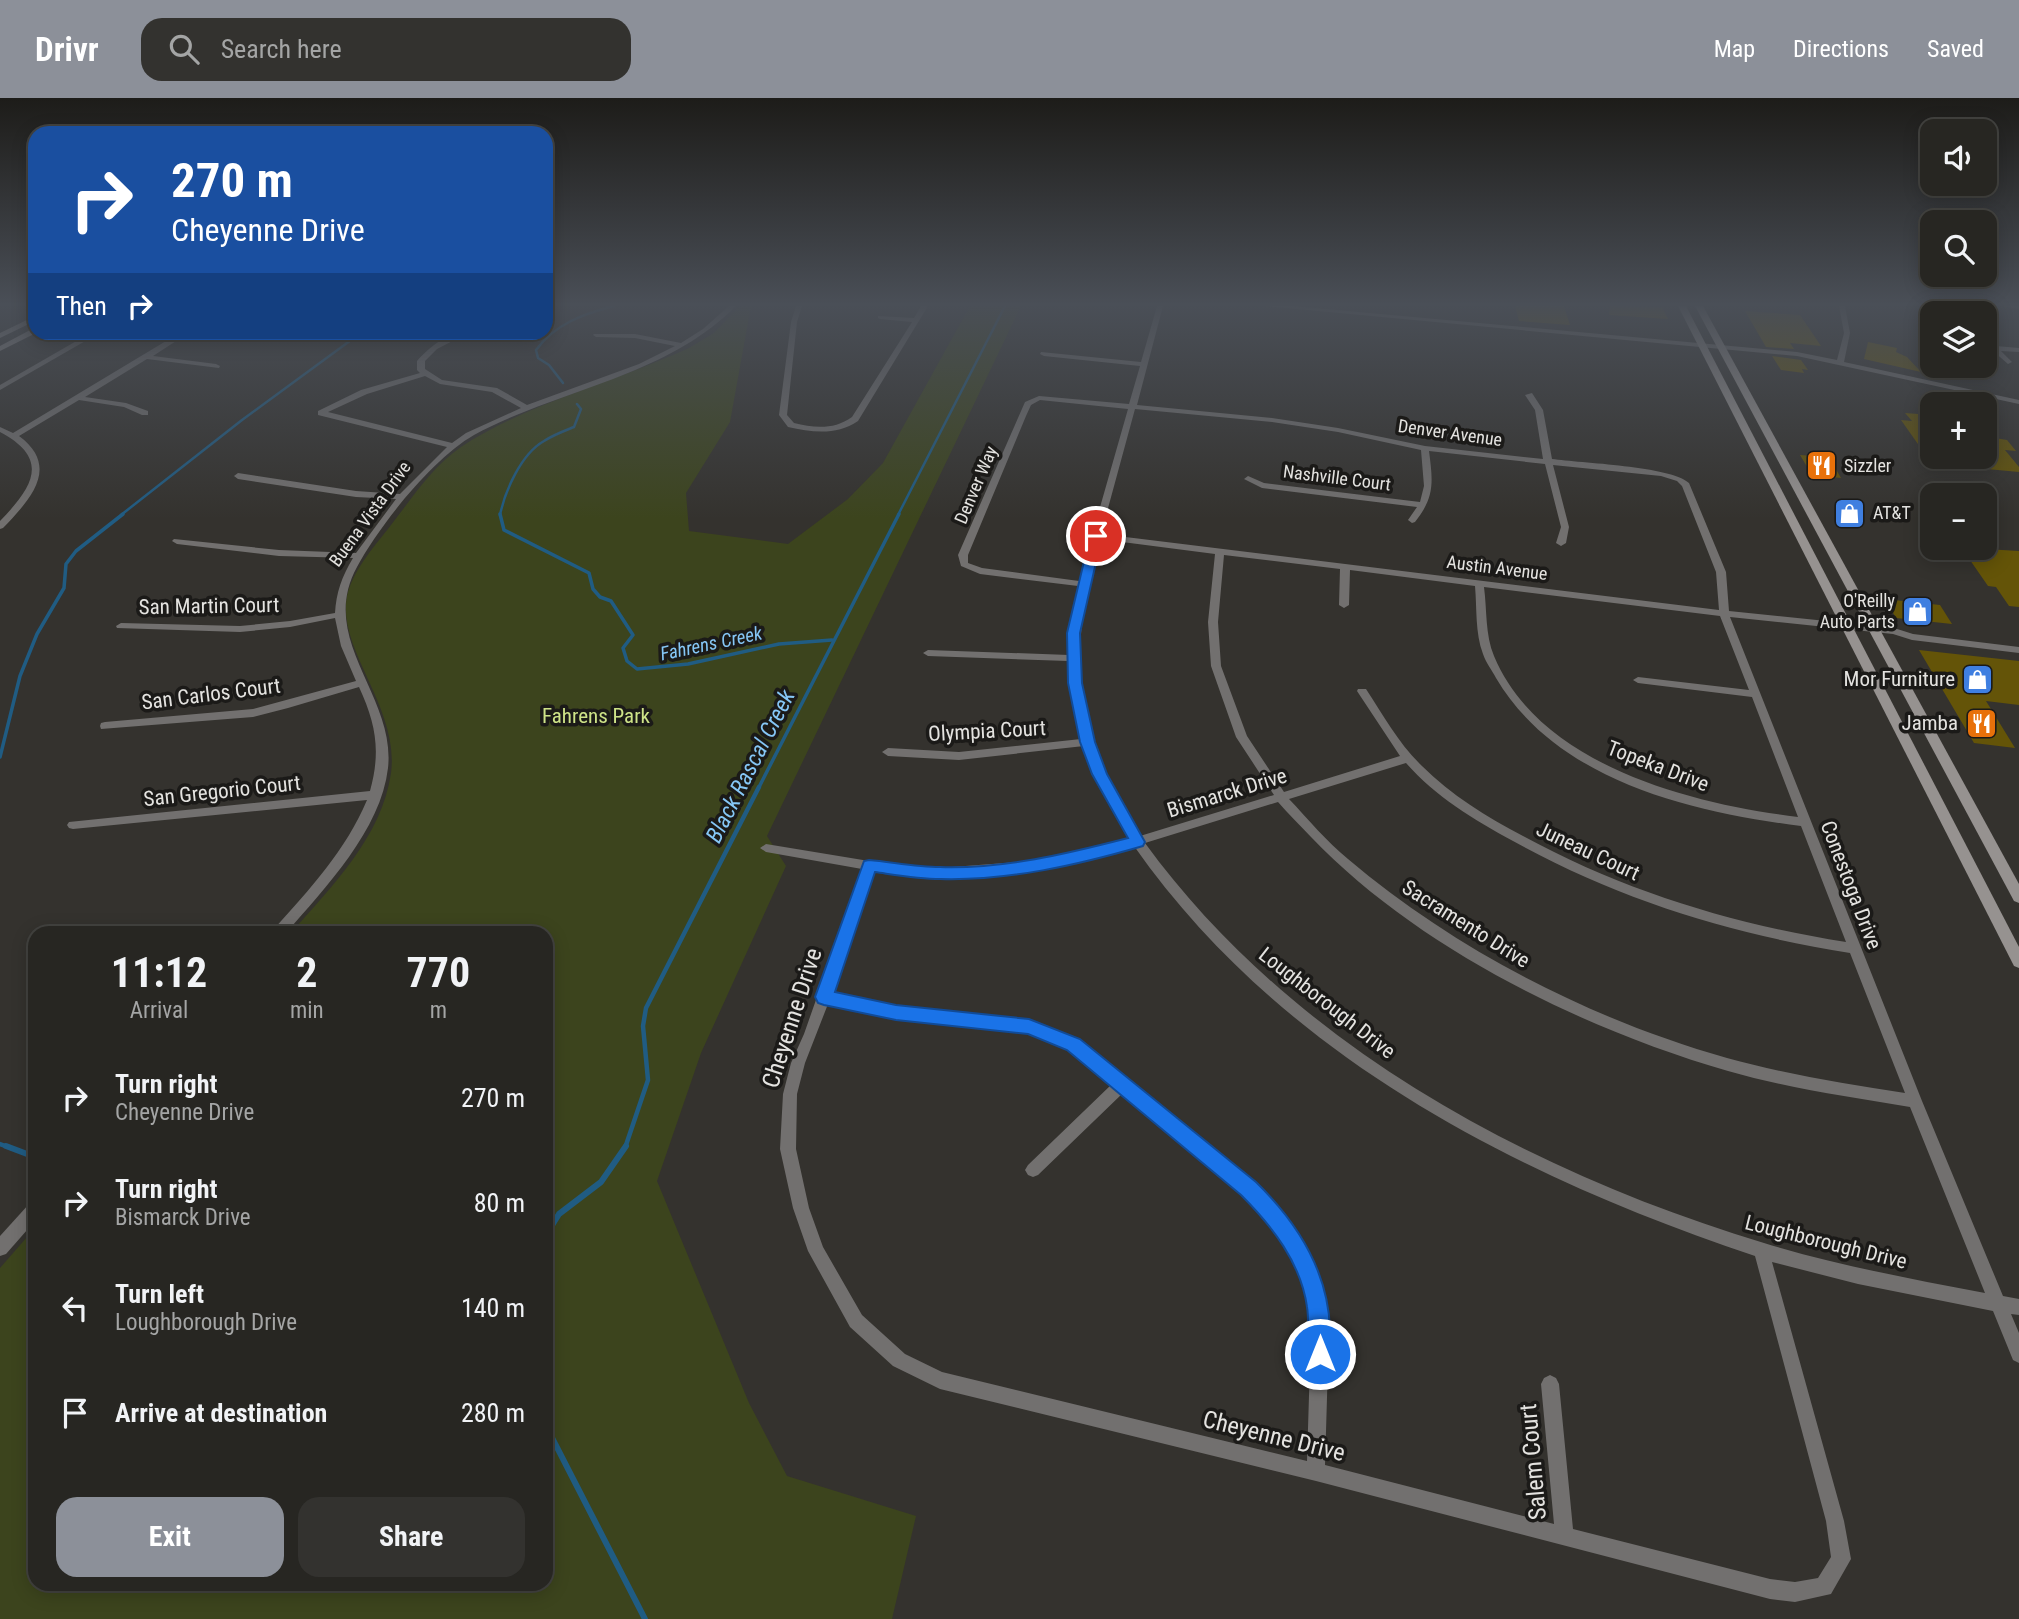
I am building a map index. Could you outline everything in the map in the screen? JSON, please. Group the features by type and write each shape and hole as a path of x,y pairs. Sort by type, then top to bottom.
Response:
{"main road":[{"path":"1718,377 2019,962"},
{"path":"1736,377 2019,897"}],"street":[{"path":"0,388 19,377"},
{"path":"15,436 113,377"},
{"path":"414,377 364,392 321,413 452,446"},
{"path":"430,377 440,382 494,390 528,409"},
{"name":"Buena Vista Drive","path":"284,926 348,849 368,815 382,769 383,745 376,718 343,639 338,615 344,584 360,556 428,467 452,446 483,428 611,377"},
{"path":"787,377 783,415 787,423 825,429 844,426 855,419 881,377"},
{"name":"Loughborough Drive","path":"1140,377 1083,584 1073,633 1073,658 1078,704 1087,742 1108,793 1137,842 1195,916 1245,967 1284,1001 1375,1068 1482,1133 1549,1168 1614,1196 1760,1250 2019,1307"},
{"path":"1907,377 2019,402"},
{"path":"1529,396 1539,410 1548,461 1565,527 1561,542"},
{"path":"78,398 126,405 145,413"},
{"name":"Denver Way","path":"1083,584 980,571 964,564 963,555 1028,404 1039,398 1132,406"},
{"name":"Denver Avenue","path":"1132,406 1287,422 1425,448 1662,474 1680,479"},
{"path":"0,429 15,436 31,450 37,472 28,495 2,522"},
{"path":"1412,520 1424,505 1429,489 1425,448"},
{"path":"238,476 356,494 404,497"},
{"name":"Nashville Court","path":"1248,479 1262,485 1424,505"},
{"name":"Conestoga Drive","path":"1680,479 1686,485 1721,572 1724,613 1854,948 2019,1354"},
{"name":"Austin Avenue","path":"1096,536 1724,613 1894,631 1912,637 1976,645 1987,642 2019,646"},
{"path":"177,541 279,553 360,556"},
{"name":"Sacramento Drive","path":"1220,550 1212,638 1216,666 1237,729 1252,757 1281,796 1345,863 1389,900 1441,935 1528,984 1648,1038 1706,1058 1834,1089 1915,1101"},
{"path":"1344,606 1345,566"},
{"name":"Topeka Drive","path":"1479,583 1488,654 1503,685 1529,715 1564,743 1607,770 1674,797 1734,813 1806,822"},
{"name":"San Martin Court","path":"121,626 240,629 290,624 338,615"},
{"name":"Austin Avenue","path":"1894,631 1908,629 2019,646"},
{"path":"928,653 1073,658"},
{"path":"1638,680 1756,694"},
{"name":"San Carlos Court","path":"105,726 253,713 361,683"},
{"name":"Juneau Court","path":"1362,691 1408,758 1436,783 1492,824 1545,855 1619,889 1685,912 1741,928 1854,948"},
{"name":"Olympia Court","path":"888,752 959,756 1087,742"},
{"name":"Bismarck Drive","path":"766,848 869,866 939,873 999,870 1057,862 1137,842 1408,758"},
{"name":"San Gregorio Court","path":"73,825 374,795"},
{"name":"Cheyenne Drive","path":"869,866 795,1074 789,1105 788,1149 801,1209 816,1251 856,1321 899,1360 940,1380 1564,1534 1770,1588 1795,1592 1824,1587 1841,1559 1835,1521 1760,1250"},
{"path":"824,997 896,1012 1029,1026 1074,1044 1248,1188 1271,1211 1301,1256 1313,1287 1320,1330 1316,1472"},
{"path":"1033,1170 1122,1084"},
{"path":"1,1247 28,1217"},
{"name":"Salem Court","path":"1550,1384 1564,1534"}],"green space":[{"name":"Fahrens Park","path":"616,377 738,377 730,422 686,493 689,531 788,544 848,499 883,463 931,377 987,377 767,836 786,866 701,1053 657,1181 749,1403 787,1476 916,1516 892,1619 0,1619 0,1268 28,1236 28,1591 553,1591 553,926 297,926 338,879 366,840 386,796 391,773 391,748 386,724 350,634 346,613 351,583 366,557 441,464 461,447 543,405"}],"building":[{"path":"1905,413 1920,414 1920,447 1901,420 1912,421"},
{"path":"1997,438 2007,440 2016,451 2005,450 2019,467 2019,472 1987,469 1997,469"},
{"name":"Sizzler","path":"1800,455 1829,457 1841,478 1812,475"},
{"path":"1997,550 2019,551 2019,607 2009,606 1996,587 1988,586 1970,560 1997,560"},
{"name":"O'Reilly Auto Parts","path":"1885,599 1940,605 1952,624 1896,618"},
{"name":"Mor Furniture","path":"1919,650 2019,661 2019,705 1986,701 2015,748 1974,743"}],"waterway":[{"path":"121,515 301,377"},
{"name":"Fahrens Creek","path":"558,377 563,383"},
{"name":"Black Rascal Creek","path":"898,515 969,377"},
{"name":"Fahrens Creek","path":"500,515 510,484 521,464 544,441 574,427 581,409 577,404"},
{"path":"0,757 20,676 37,634 64,588 66,564 76,551 123,514"},
{"name":"Black Rascal Creek","path":"758,789 899,514"},
{"name":"Fahrens Creek","path":"500,515 504,530 589,573 593,589 600,597 611,601 633,635 623,648 627,661 637,669 688,664 779,644 832,640"},
{"name":"Black Rascal Creek","path":"625,1147 648,1080 643,1026 646,1008 759,787"},
{"path":"0,1144 11,1148"},
{"path":"6,1146 28,1154"},
{"name":"Black Rascal Creek","path":"553,1224 559,1214 601,1182 625,1147"},
{"name":"Black Rascal Creek","path":"553,1440 645,1619"}],"place":[{"name":"Sizzler","path":"1821,466"},
{"name":"AT&T","path":"1850,513"},
{"name":"O'Reilly Auto Parts","path":"1918,611"},
{"name":"Mor Furniture","path":"1978,679"},
{"name":"Jamba","path":"1981,723"}],"route":[{"path":"1096,536 1073,633 1075,683 1087,742 1112,800 1137,842 1057,862 999,870 939,873 869,866 824,997 896,1012 1029,1026 1074,1044 1248,1188 1271,1211 1301,1256 1313,1287 1318,1308 1320,1354"}]}
